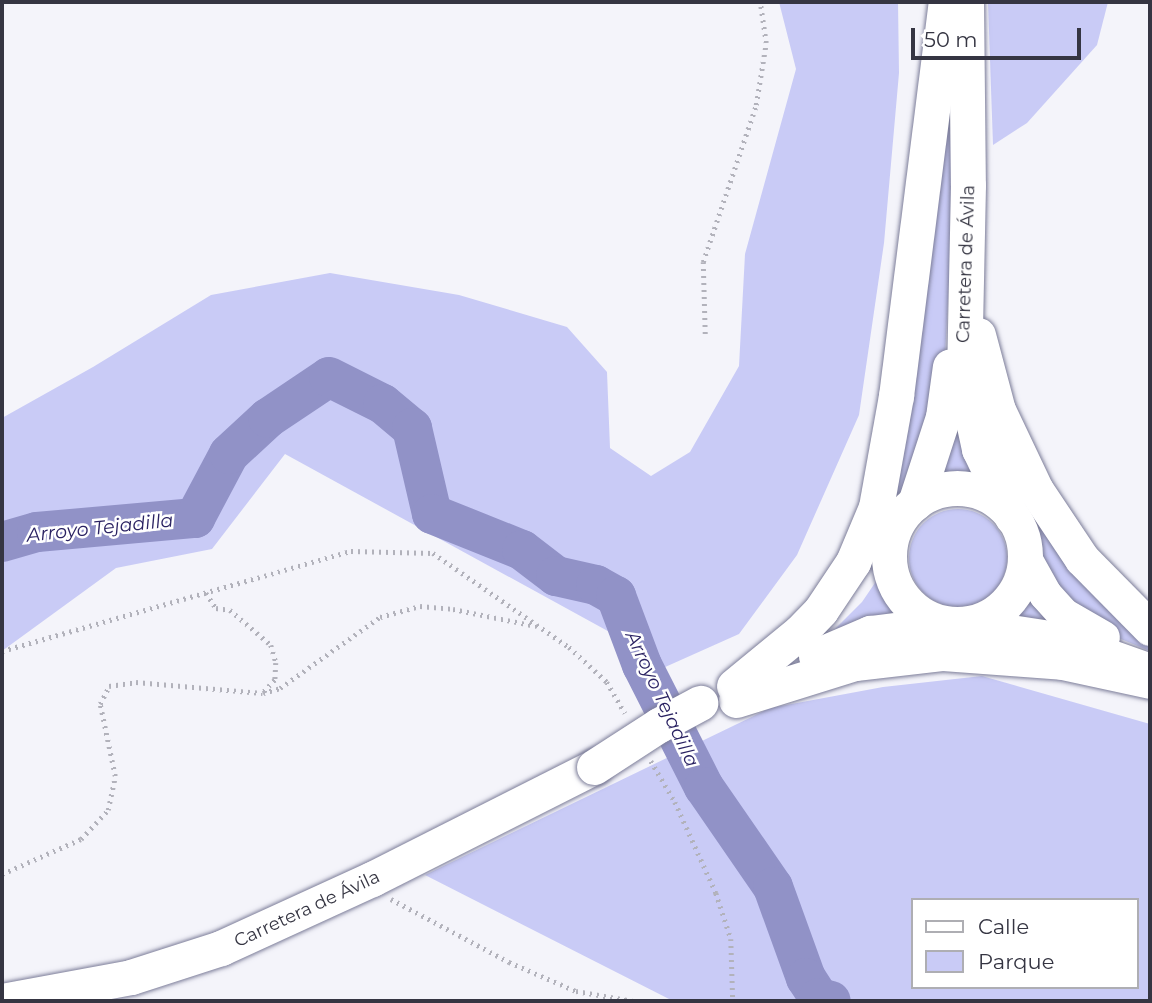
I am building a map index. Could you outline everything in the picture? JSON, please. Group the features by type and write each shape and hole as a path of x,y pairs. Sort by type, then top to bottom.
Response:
{"highway":[{"path":"719,701 794,637 821,610 853,562 876,507 895,396 946,2"},
{"name":"Carretera de Ávila","path":"915,502 934,449 949,384 957,137 954,2"},
{"name":"Carretera de Ávila","path":"966,2 967,247 963,366 968,410 983,460 1012,517"},
{"path":"967,247 982,355 998,411 1016,451 1067,540 1105,585 1150,628"},
{"path":"967,489 992,498 1012,517 1022,536 1025,558 1020,581 1008,602 989,617 862,636 719,701 812,640 839,617 866,583 900,518 915,502 940,491 967,489"},
{"path":"893,533 889,563 898,591 919,613 956,624"},
{"path":"719,701 855,663 943,653 1062,662 1150,681"},
{"name":"Carretera de Ávila","path":"2,1001 78,989 177,963 221,948 372,879 594,767 635,751 719,701"}],"main road":[{"path":"1025,558 1045,594 1063,614 1092,633 1150,657"},
{"path":"956,624 1063,639 1150,670"}],"path":[{"path":"705,334 703,262 756,105 766,43 760,2"},
{"path":"2,651 351,551 433,553 569,647 607,682 627,718"},
{"path":"206,593 216,608 230,610 271,645 276,663 275,680 263,693"},
{"path":"2,874 81,839 108,810 115,776 100,704 109,686 136,682 263,693 280,688 380,617 420,606 453,609 538,627"},
{"path":"648,754 674,802 716,893 731,939 733,1001"},
{"path":"372,879 389,898 509,962 576,991 634,1001"}],"green space":[{"path":"779,2 898,2 899,73 884,243 859,415 797,555 739,634 654,672 615,635 285,454 212,549 116,568 2,651 2,418 93,367 211,295 330,273 459,295 567,327 607,372 610,448 651,476 690,452 739,366 745,254 796,69"},
{"path":"988,2 1108,2 1097,45 1027,123 993,145"},
{"path":"952,82 950,261 944,374 905,490 891,511"},
{"path":"978,370 1150,637 1150,651 1116,637 1065,600 1040,551 1037,532 1025,509"},
{"path":"955,393 973,476 938,477"},
{"path":"958,509 977,513 993,523 1003,539 1007,558 1003,577 993,593 977,603 958,607 939,603 923,593 913,577 909,558 913,539 923,523 939,513"},
{"path":"879,577 887,596 902,616 835,629 862,602"},
{"path":"1031,593 1058,620 1009,620"},
{"path":"982,676 1150,724 1150,1001 673,1001 425,875 770,708 883,687"}],"waterway":[{"name":"Arroyo Tejadilla","path":"2,542 37,532 195,518 229,454 268,418 329,377 383,404 412,428 432,514 522,550 556,576 596,585 616,596 642,665 704,787 773,887 806,978 819,998 831,1001"}]}
